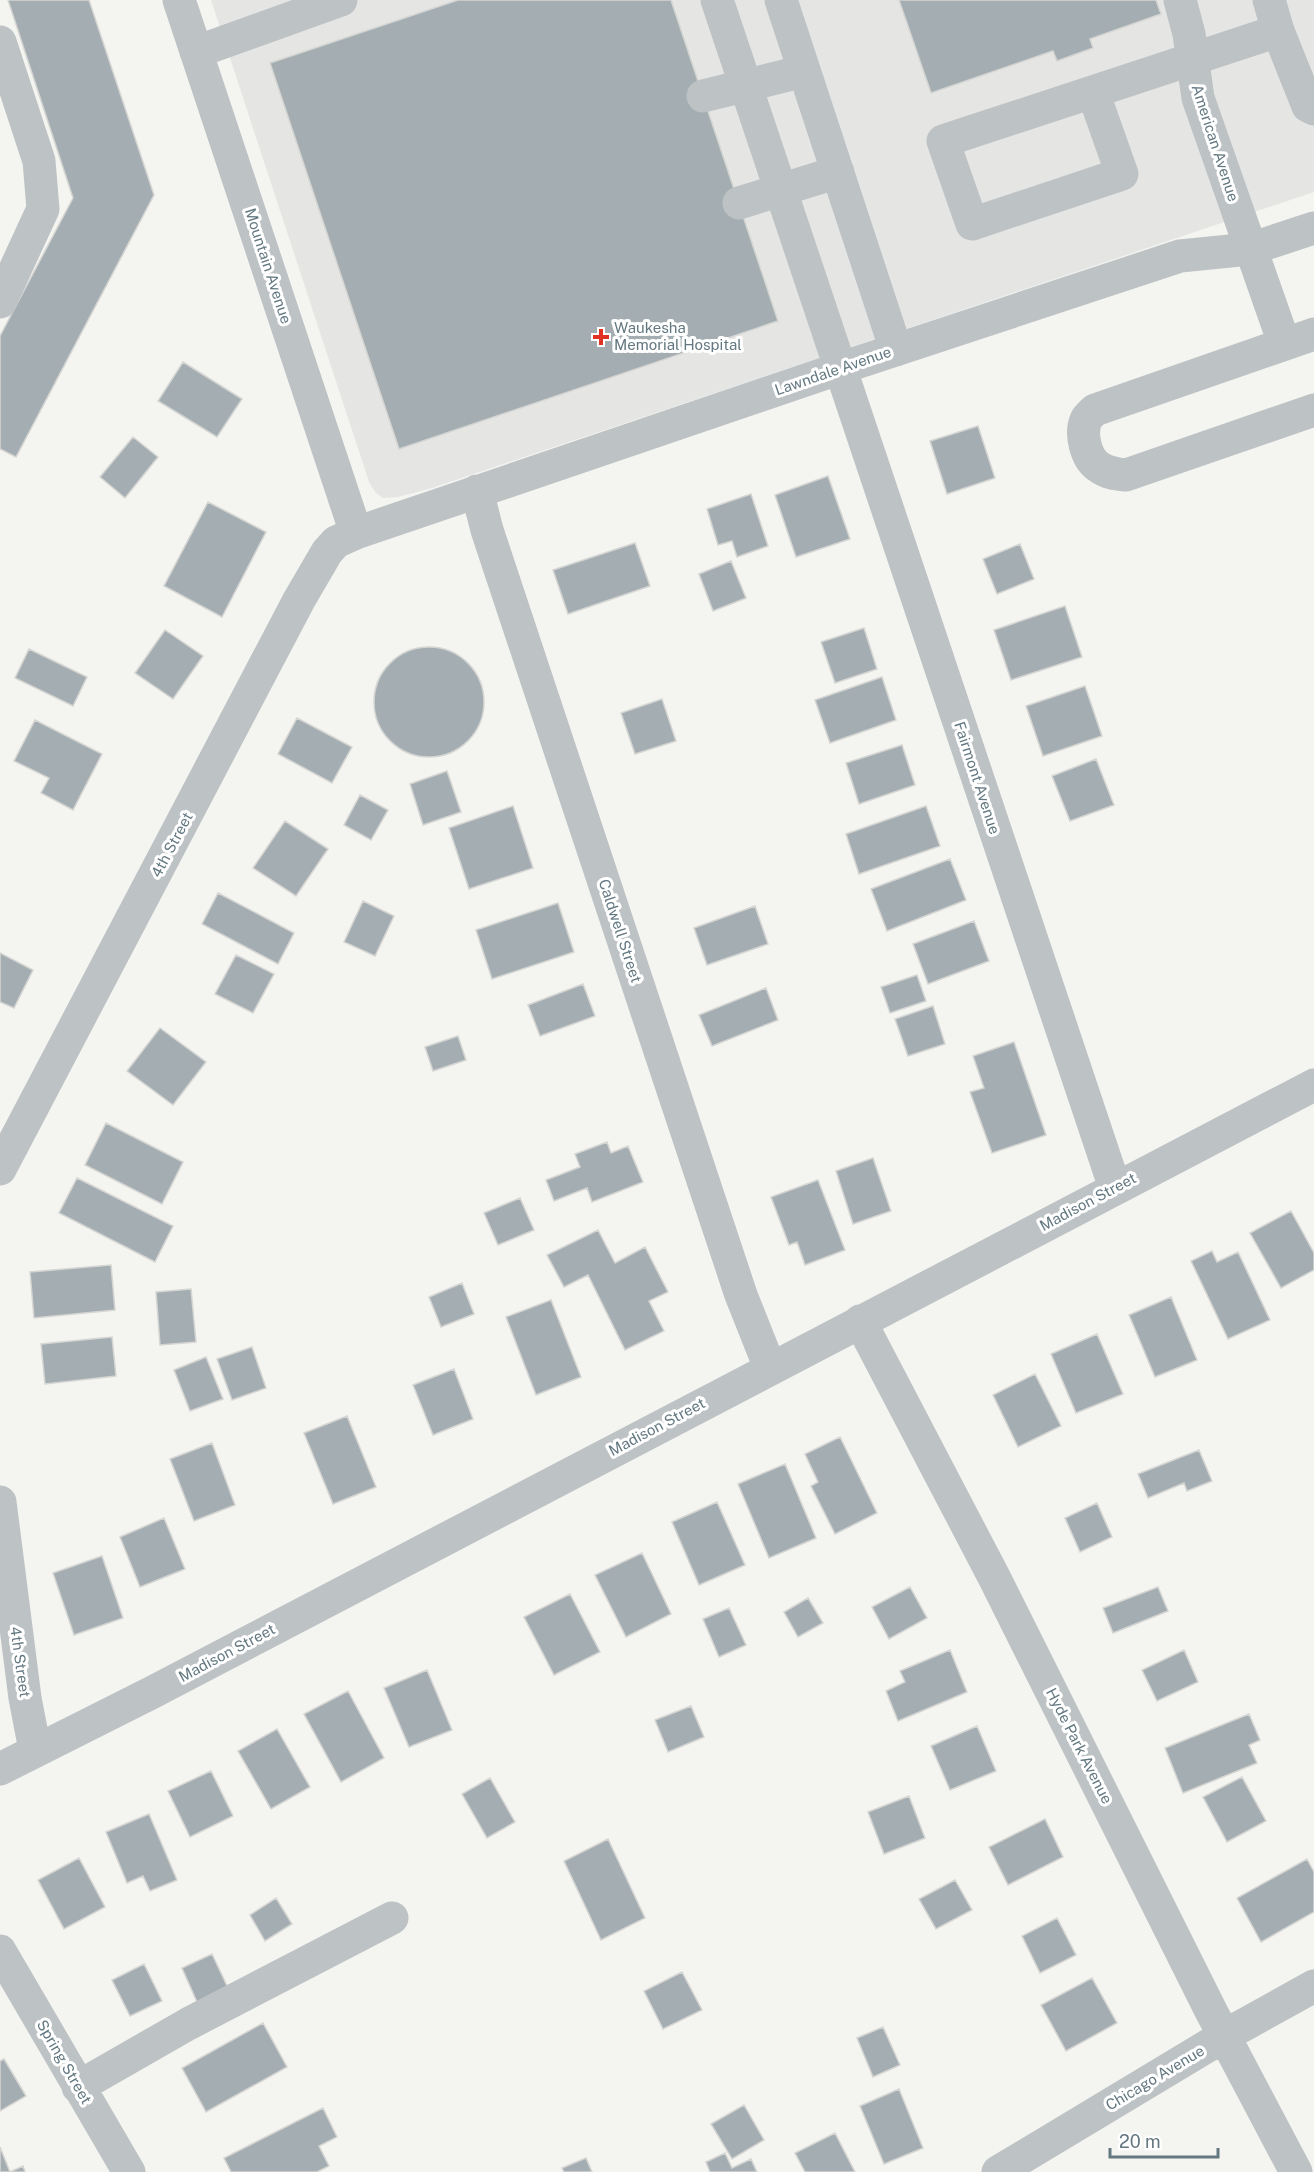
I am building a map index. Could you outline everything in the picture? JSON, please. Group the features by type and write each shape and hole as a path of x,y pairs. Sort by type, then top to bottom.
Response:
{"street":[{"name":"Mountain Avenue","path":"180,0 356,533"},
{"path":"196,52 341,0"},
{"name":"Fairmont Avenue","path":"717,0 1115,1188"},
{"path":"782,0 896,350"},
{"name":"American Avenue","path":"1180,0 1189,34 1198,98 1250,249 1299,338"},
{"path":"1269,0 1278,31 1308,106 1314,110"},
{"path":"1093,92 1122,174 972,224 943,141 1278,31"},
{"path":"0,42 39,161 43,209 0,302"},
{"path":"703,96 804,71"},
{"path":"739,202 838,172"},
{"name":"Lawndale Avenue","path":"356,533 841,368 1180,256 1250,249 1314,228"},
{"path":"1299,338 1095,410 1086,418 1084,429 1089,457 1097,467 1110,473 1126,475 1314,410"},
{"name":"Caldwell Street","path":"477,491 498,564 738,1284 770,1368"},
{"name":"4th Street","path":"0,1169 298,600 327,552 336,542 356,533"},
{"name":"Madison Street","path":"0,1769 151,1693 1314,1084"},
{"name":"Hyde Park Avenue","path":"860,1321 994,1577 1224,2036 1296,2172"},
{"name":"4th Street","path":"0,1502 12,1606 35,1750"},
{"path":"78,2087 188,2024 392,1918"},
{"name":"Spring Street","path":"0,1951 129,2172"},
{"name":"Chicago Avenue","path":"998,2172 1224,2036 1314,1986"}],"shaded area":[{"name":"Waukesha Memorial Hospital","path":"211,0 1314,0 1314,192 432,488 398,497 383,498 375,492 369,482"}],"building":[{"path":"8,0 89,0 154,195 16,457 0,449 0,336 73,198"},
{"path":"458,0 671,0 778,321 399,449 270,63"},
{"path":"899,0 1156,0 1161,14 1090,39 1093,48 1057,61 1053,51 931,93"},
{"path":"183,362 242,399 217,437 158,401"},
{"path":"978,426 995,478 947,494 930,441"},
{"path":"133,437 158,457 125,498 100,477"},
{"path":"828,476 850,539 796,557 775,495"},
{"path":"751,494 768,546 737,557 732,541 718,545 707,509"},
{"path":"208,502 266,532 222,617 164,586"},
{"path":"635,543 650,586 568,614 553,570"},
{"path":"1020,544 1034,579 997,594 983,559"},
{"path":"731,561 746,598 713,611 699,574"},
{"path":"1065,606 1082,657 1011,680 994,630"},
{"path":"864,628 877,669 835,683 821,642"},
{"path":"165,630 203,656 173,699 135,673"},
{"path":"429,647 450,651 468,663 480,681 484,702 480,723 468,741 450,753 429,757 408,753 390,741 378,723 374,702 378,681 390,663 408,651"},
{"path":"29,649 87,677 73,706 15,678"},
{"path":"882,677 896,720 830,743 815,700"},
{"path":"1085,686 1102,736 1043,756 1026,706"},
{"path":"662,699 676,741 635,754 621,713"},
{"path":"297,718 352,747 332,783 278,754"},
{"path":"35,720 102,754 73,810 41,793 49,778 14,761"},
{"path":"902,745 915,785 859,804 846,763"},
{"path":"1096,759 1114,805 1070,821 1052,776"},
{"path":"447,771 461,812 423,825 410,784"},
{"path":"360,795 388,810 371,840 344,825"},
{"path":"513,806 533,868 469,889 449,828"},
{"path":"926,806 940,846 859,874 846,834"},
{"path":"285,821 328,849 296,896 253,868"},
{"path":"950,859 966,900 887,931 871,889"},
{"path":"218,893 294,933 278,964 202,924"},
{"path":"363,901 394,916 375,956 344,942"},
{"path":"558,903 574,952 492,979 476,930"},
{"path":"755,906 768,944 707,965 694,928"},
{"path":"974,921 989,961 928,984 913,944"},
{"path":"0,953 33,970 14,1008 0,1002"},
{"path":"236,955 274,974 253,1013 215,994"},
{"path":"917,975 926,1001 890,1013 881,987"},
{"path":"583,984 595,1016 540,1036 528,1005"},
{"path":"766,988 778,1020 712,1046 699,1015"},
{"path":"933,1006 945,1044 908,1056 895,1019"},
{"path":"160,1028 206,1062 173,1105 127,1071"},
{"path":"458,1036 466,1060 433,1071 425,1047"},
{"path":"1014,1042 1046,1135 992,1153 970,1092 984,1088 973,1056"},
{"path":"106,1123 183,1162 162,1204 85,1165"},
{"path":"607,1142 611,1153 628,1146 643,1182 592,1202 587,1188 554,1201 546,1180 580,1167 575,1154"},
{"path":"873,1158 891,1211 853,1224 836,1171"},
{"path":"77,1178 173,1226 155,1262 59,1213"},
{"path":"818,1180 845,1250 805,1265 797,1242 789,1245 771,1197"},
{"path":"520,1198 534,1230 498,1245 484,1213"},
{"path":"1291,1211 1314,1253 1314,1270 1281,1288 1250,1233"},
{"path":"598,1230 615,1263 645,1247 668,1292 649,1301 664,1331 625,1350 588,1275 564,1287 547,1255"},
{"path":"1212,1251 1217,1262 1238,1252 1270,1320 1228,1339 1191,1261"},
{"path":"111,1265 115,1310 34,1318 30,1272"},
{"path":"462,1283 474,1314 441,1327 429,1297"},
{"path":"191,1289 196,1342 160,1345 156,1292"},
{"path":"1171,1297 1197,1360 1155,1377 1129,1315"},
{"path":"551,1300 581,1377 536,1395 506,1317"},
{"path":"1097,1334 1123,1394 1076,1413 1051,1354"},
{"path":"112,1337 116,1376 45,1384 41,1344"},
{"path":"252,1347 266,1388 232,1400 217,1359"},
{"path":"206,1357 223,1399 190,1411 174,1370"},
{"path":"454,1369 473,1419 433,1435 413,1385"},
{"path":"1035,1374 1061,1426 1018,1447 993,1395"},
{"path":"347,1416 376,1487 333,1504 304,1433"},
{"path":"840,1437 877,1513 835,1534 811,1486 818,1482 805,1454"},
{"path":"212,1443 235,1505 194,1521 170,1459"},
{"path":"1199,1450 1212,1481 1187,1491 1184,1483 1148,1498 1138,1474"},
{"path":"785,1464 816,1538 769,1558 738,1484"},
{"path":"717,1502 745,1565 699,1585 672,1522"},
{"path":"1097,1503 1112,1537 1080,1552 1065,1518"},
{"path":"164,1518 185,1569 140,1587 120,1537"},
{"path":"642,1553 671,1614 626,1637 595,1575"},
{"path":"102,1556 123,1618 74,1635 53,1573"},
{"path":"910,1587 927,1618 889,1639 872,1607"},
{"path":"1158,1587 1168,1611 1113,1633 1103,1608"},
{"path":"570,1594 600,1652 554,1675 524,1617"},
{"path":"808,1598 823,1623 798,1637 784,1612"},
{"path":"729,1608 746,1645 719,1657 703,1619"},
{"path":"950,1650 967,1692 898,1721 886,1691 905,1682 900,1671"},
{"path":"1184,1650 1198,1682 1157,1701 1142,1670"},
{"path":"427,1670 452,1730 409,1747 384,1688"},
{"path":"348,1691 384,1758 341,1782 304,1714"},
{"path":"691,1706 704,1737 668,1752 655,1720"},
{"path":"1249,1714 1260,1740 1249,1745 1257,1763 1183,1793 1165,1748"},
{"path":"977,1726 996,1771 950,1790 931,1746"},
{"path":"277,1729 310,1787 271,1809 238,1751"},
{"path":"211,1771 233,1816 190,1837 168,1791"},
{"path":"1242,1777 1266,1821 1227,1842 1203,1797"},
{"path":"490,1778 515,1822 487,1838 462,1794"},
{"path":"909,1796 925,1838 884,1854 868,1812"},
{"path":"149,1814 177,1880 150,1891 143,1876 127,1883 106,1832"},
{"path":"1045,1819 1063,1857 1008,1885 989,1847"},
{"path":"608,1839 645,1918 601,1940 564,1861"},
{"path":"79,1858 105,1907 64,1929 38,1880"},
{"path":"1307,1859 1314,1872 1314,1912 1261,1942 1237,1898"},
{"path":"955,1880 972,1910 936,1929 919,1899"},
{"path":"276,1898 292,1924 265,1941 250,1915"},
{"path":"1057,1918 1076,1955 1040,1973 1022,1936"},
{"path":"212,1954 228,1988 197,2002 182,1968"},
{"path":"144,1964 162,2001 130,2016 112,1980"},
{"path":"682,1972 702,2010 663,2029 644,1991"},
{"path":"1092,1978 1117,2023 1066,2051 1041,2005"},
{"path":"263,2023 287,2067 206,2112 182,2068"},
{"path":"883,2027 900,2065 873,2077 857,2038"},
{"path":"4,2059 26,2096 0,2111 0,2061"},
{"path":"899,2089 923,2148 884,2164 860,2106"},
{"path":"744,2105 764,2140 732,2159 711,2124"},
{"path":"323,2108 337,2137 319,2146 329,2166 317,2172 231,2172 224,2158"},
{"path":"835,2133 855,2172 805,2172 795,2153"},
{"path":"0,2147 10,2172 0,2172"},
{"path":"725,2153 732,2168 751,2159 757,2172 710,2172 706,2162"},
{"path":"586,2158 592,2172 564,2172 562,2168"},
{"path":"23,2166 25,2172 10,2172"}],"place":[{"name":"Waukesha Memorial Hospital","path":"601,337"}]}
